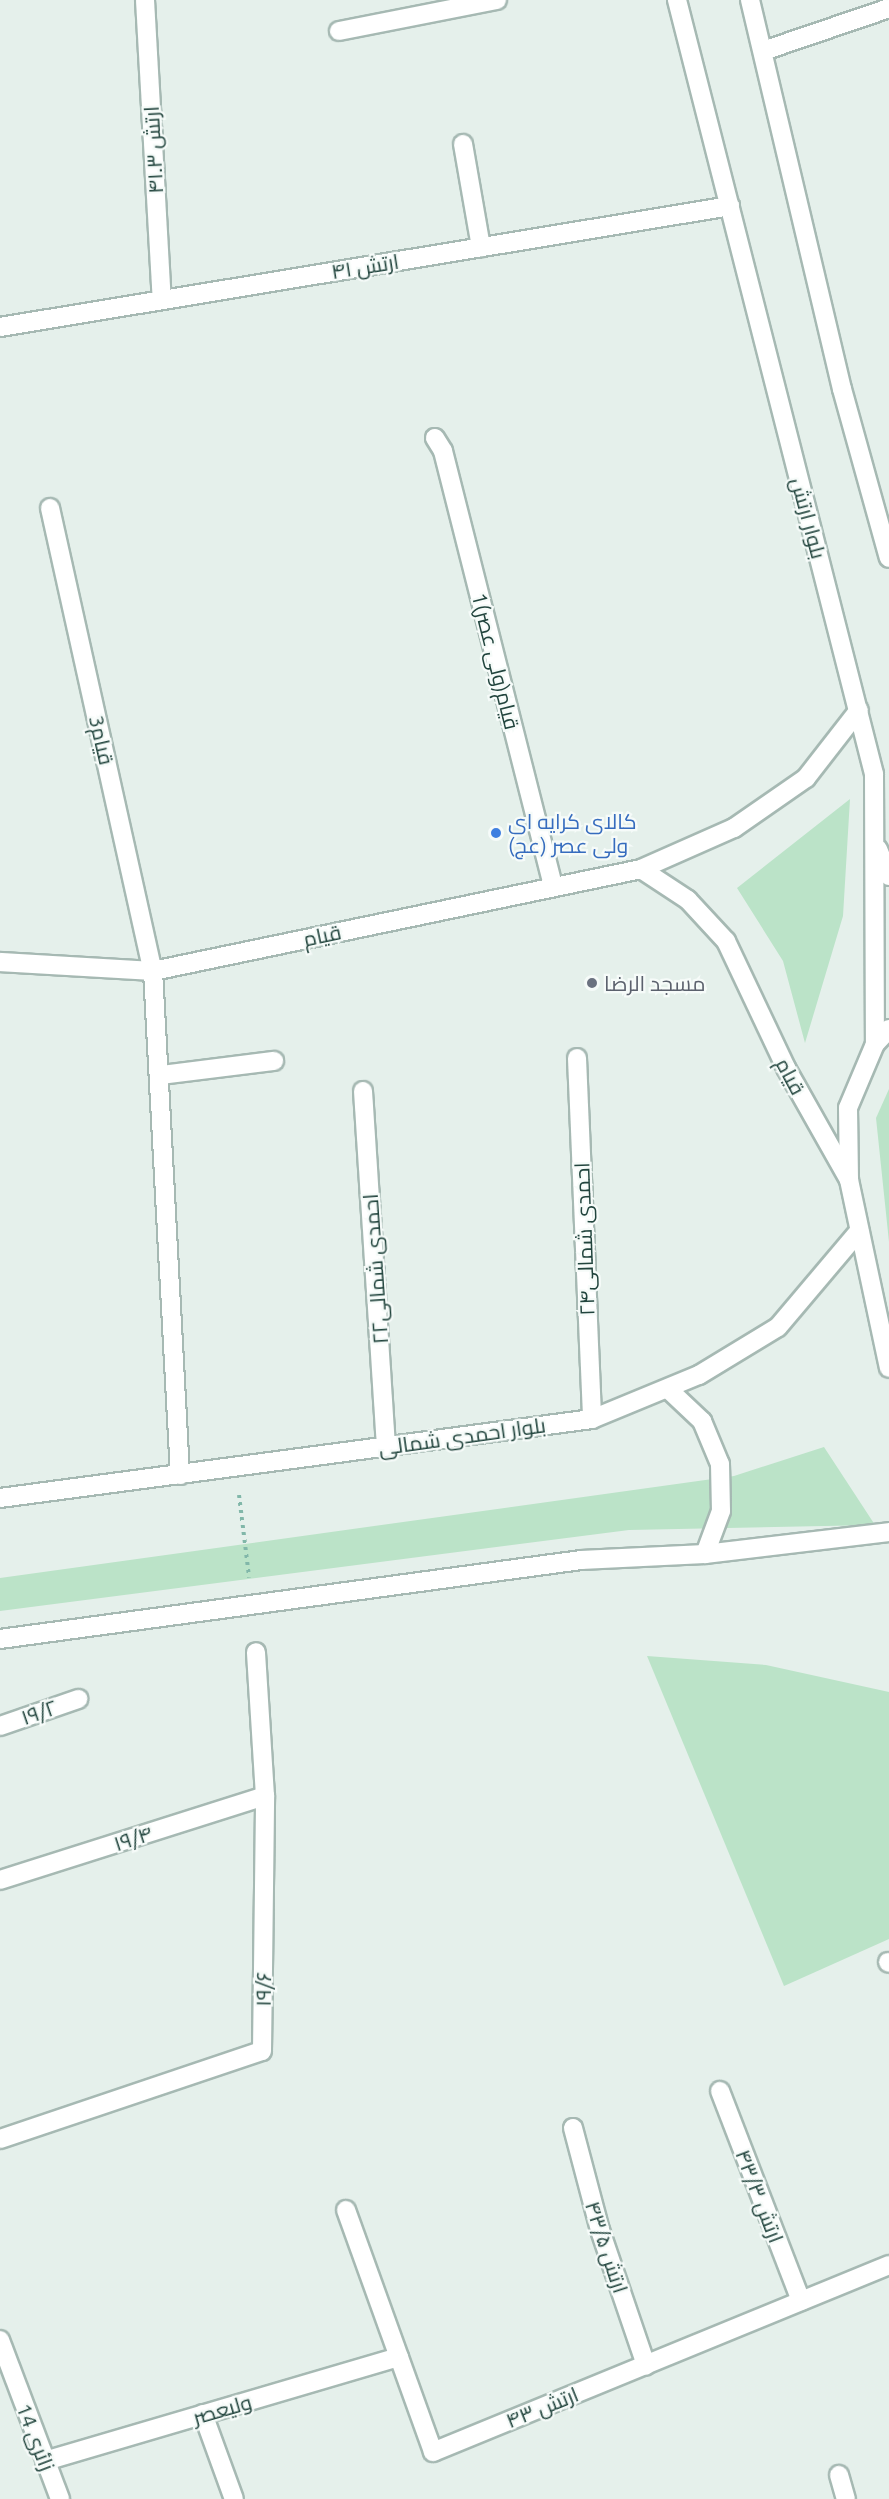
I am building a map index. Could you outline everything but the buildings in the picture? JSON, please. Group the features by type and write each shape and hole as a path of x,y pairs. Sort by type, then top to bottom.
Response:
{"street":[{"name":"ارتش ۴۱.۳","path":"145,0 162,300"},
{"path":"339,31 497,0"},
{"name":"بلوار ارتش","path":"677,0 874,774 875,1044"},
{"path":"750,0 842,389 889,558"},
{"path":"763,51 889,8"},
{"path":"463,144 481,247"},
{"name":"ارتش ۴۱","path":"0,327 730,206"},
{"name":"قیام(ولی عصر)1","path":"435,438 443,451 553,885"},
{"name":"قیام3","path":"50,508 153,971 161,1075 180,1475"},
{"name":"قیام","path":"0,962 153,971 553,885 641,869 734,828 806,778 859,710"},
{"path":"873,833 889,876"},
{"name":"قیام","path":"641,869 688,900 726,941 786,1068 849,1180"},
{"path":"889,1029 875,1044 848,1108 849,1180 889,1368"},
{"name":"احمدی شمالی۲۴","path":"577,1058 592,1419"},
{"path":"161,1075 274,1061"},
{"name":"احمدی شمالی۲۲","path":"363,1091 386,1447"},
{"name":"بلوار احمدی شمالی","path":"0,1498 592,1419 699,1375 778,1327 859,1231"},
{"path":"668,1389 702,1421 720,1464 721,1511 705,1554"},
{"path":"0,1639 252,1602 581,1560 705,1554 889,1532"},
{"name":"۱۹/۶","path":"0,2139 262,2051 265,1796 256,1652"},
{"name":"۱۹/۲","path":"0,1726 78,1699"},
{"name":"۱۹/۴","path":"0,1880 265,1796"},
{"name":"ارتش ۴۳/۳","path":"720,2091 801,2301"},
{"name":"ارتش ۴۳/۵","path":"573,2128 600,2230 646,2365"},
{"name":"ارتش ۴۳","path":"346,2210 433,2452 889,2265"},
{"name":"14 زائری","path":"0,2340 60,2499"},
{"name":"ولیعصر","path":"45,2461 399,2357"},
{"path":"204,2414 234,2499"},
{"path":"839,2475 846,2499"}],"path":[{"path":"235,1467 252,1602"}],"green space":[{"path":"850,799 843,916 805,1043 783,961 737,888"},
{"path":"889,1089 889,1242 876,1118"},
{"path":"824,1447 875,1525 629,1530 0,1611 0,1578 734,1476"},
{"path":"647,1656 766,1665 889,1692 889,1939 784,1986"}],"place":[{"name":"کالای کرایه ای ولی عصر (عج)","path":"496,833"},
{"name":"مسجد الرضا","path":"592,983"}]}
